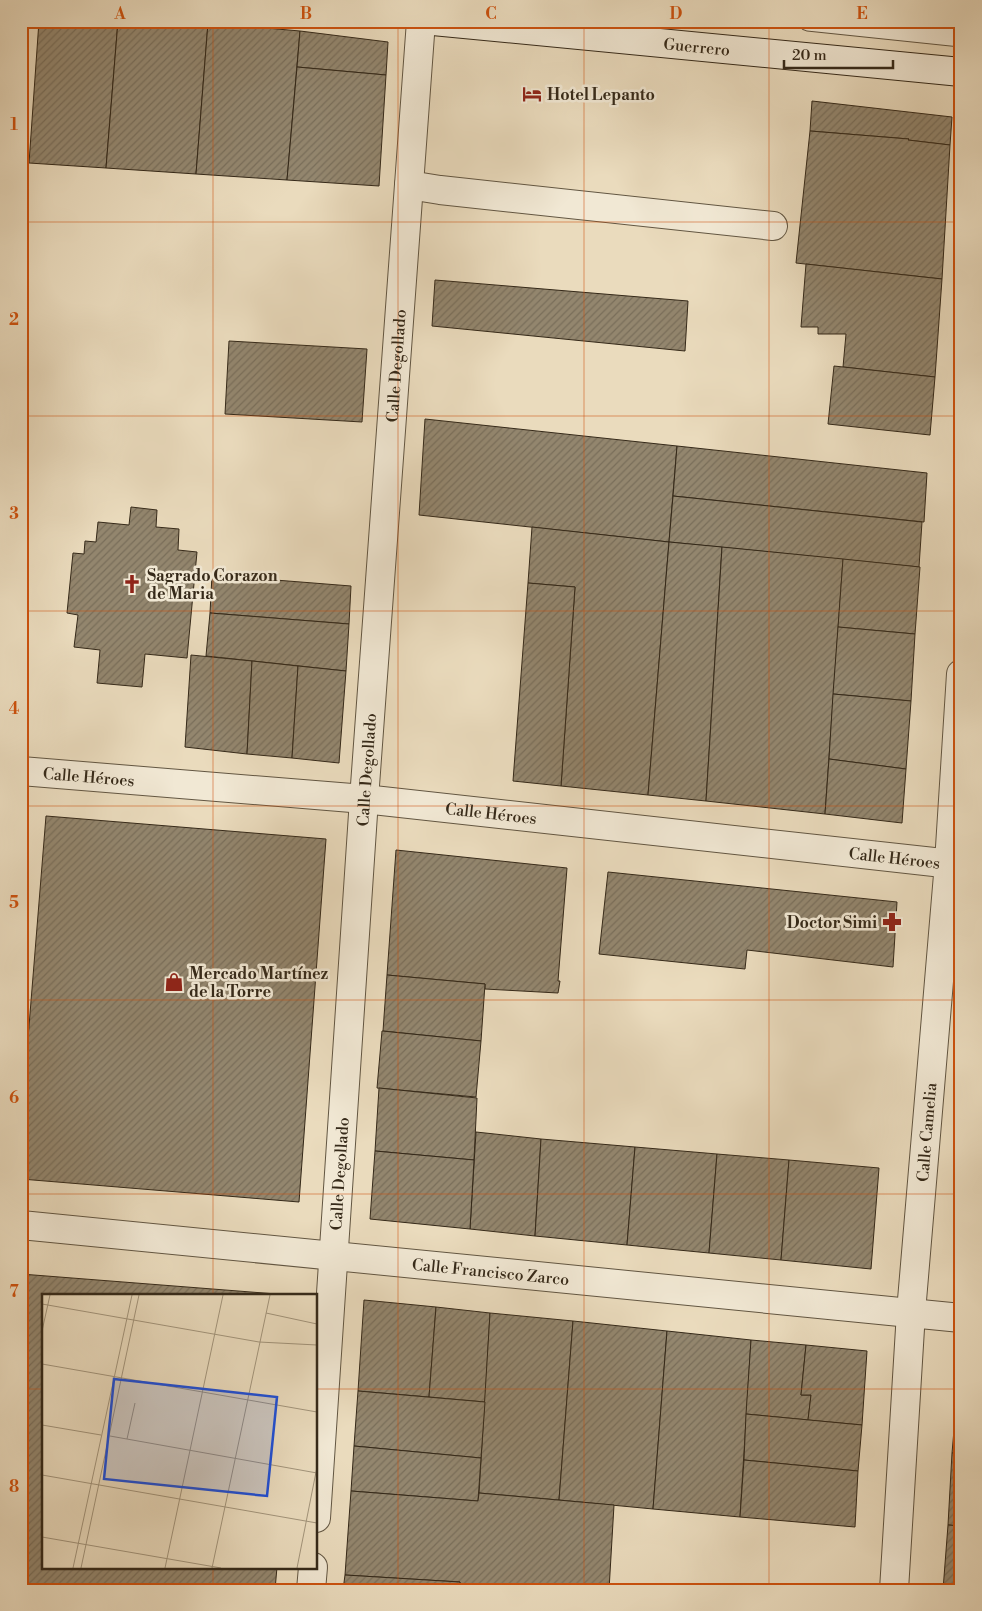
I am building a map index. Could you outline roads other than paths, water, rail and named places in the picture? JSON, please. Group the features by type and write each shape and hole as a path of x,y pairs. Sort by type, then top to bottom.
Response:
{"street":[{"name":"Calle Degollado","path":"318,1489 364,799 421,21"},
{"name":"Guerrero","path":"433,21 961,72"},
{"path":"409,185 773,226"},
{"name":"Calle Camelia","path":"894,1590 911,1312 955,864 961,674"},
{"name":"Calle Héroes","path":"21,771 364,799 955,864"},
{"name":"Calle Francisco Zarco","path":"21,1225 961,1318"},
{"path":"311,1590 313,1568"}],"lane":[{"path":"808,21 961,37"}],"place":[{"name":"Hotel Lepanto","path":"532,94"},
{"name":"Sagrado Corazon de Maria","path":"132,584"},
{"name":"Doctor Simi","path":"892,922"},
{"name":"Mercado Martínez de la Torre","path":"174,982"}]}
